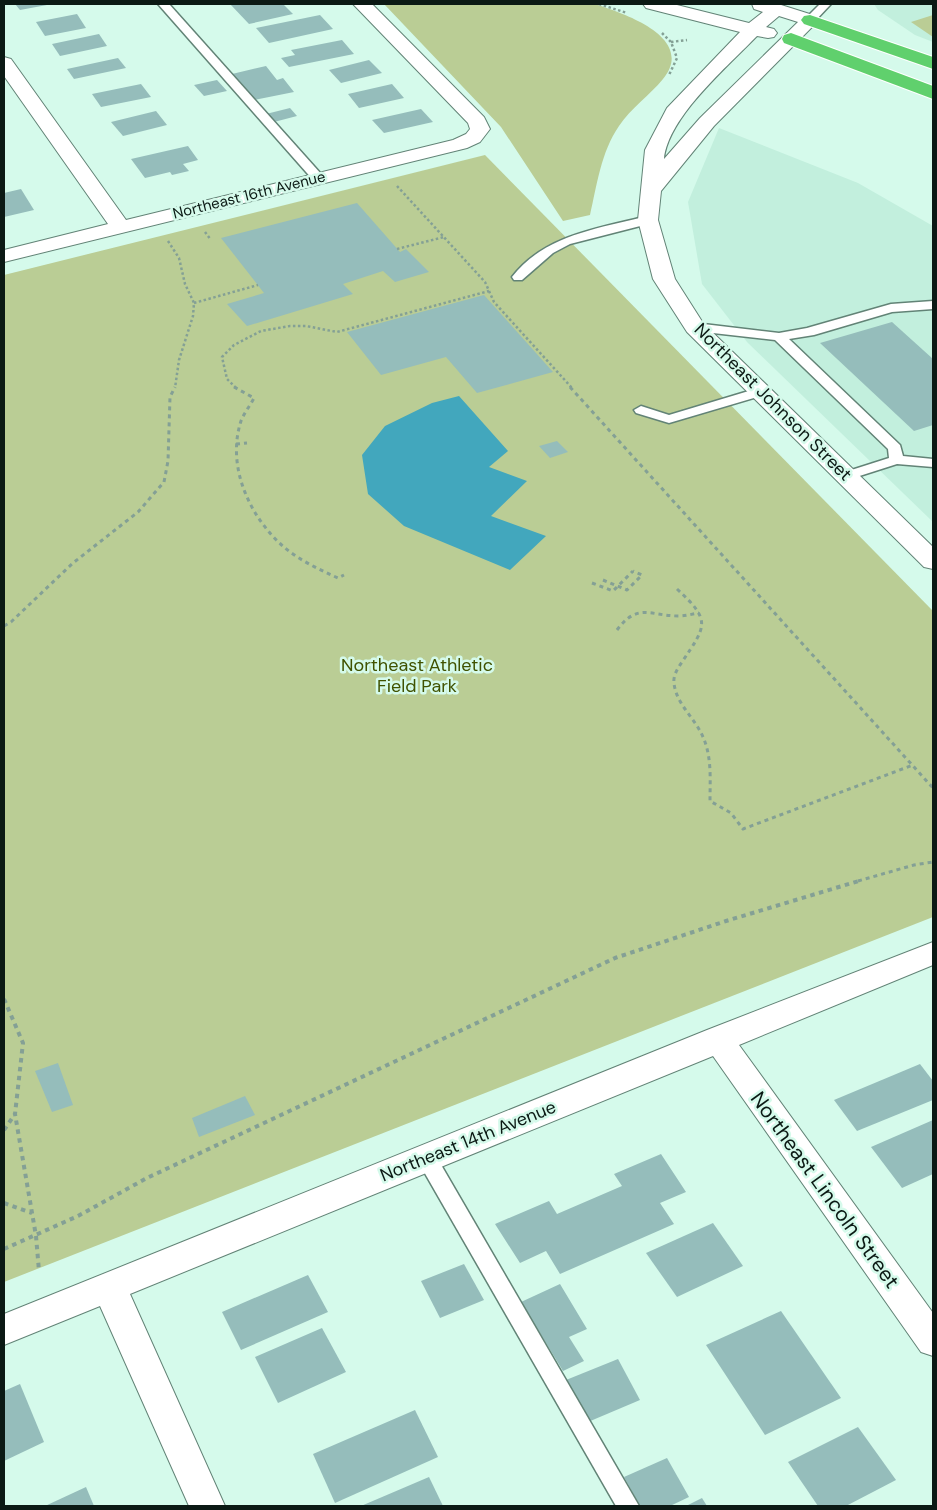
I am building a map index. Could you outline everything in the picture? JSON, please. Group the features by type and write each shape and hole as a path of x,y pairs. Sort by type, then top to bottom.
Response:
{"highway":[{"path":"810,20 933,63"},
{"path":"791,39 893,76 933,93"}],"street":[{"name":"Northeast 16th Avenue","path":"4,256 460,144 473,138 480,129 477,121 362,4"},
{"path":"652,4 791,39"},
{"path":"756,4 781,7 810,20"},
{"name":"Northeast Johnson Street","path":"781,7 753,29 674,112 655,150 648,220 664,280 695,326 933,561"},
{"name":"Northeast Johnson Street","path":"651,190 673,159 708,120 810,20"},
{"path":"4,63 121,226"},
{"name":"Northeast 14th Avenue","path":"4,1330 426,1157 933,953"},
{"name":"Northeast Lincoln Street","path":"718,1039 933,1341"},
{"path":"109,1287 207,1506"}],"lane":[{"path":"164,4 318,178"},
{"path":"810,20 826,4"},
{"path":"518,277 549,250 566,240 648,220"},
{"path":"695,326 779,337 809,332 891,308 933,305"},
{"path":"779,337 895,448 896,460"},
{"path":"641,410 669,419 762,391"},
{"path":"847,476 896,460 933,463"},
{"path":"426,1157 628,1506"}],"path":[{"path":"668,79 677,58 671,42 682,41"},
{"path":"394,183 486,282 494,302 500,309 933,788"},
{"path":"4,626 11,622 73,564 138,512 164,482 168,461 170,397 176,385 179,360 194,316 194,303 185,284 180,258 150,220"},
{"path":"397,249 444,237"},
{"path":"194,303 258,285"},
{"path":"344,575 338,578 322,571 280,543 245,496 238,466 236,444 242,421 254,398 234,388 223,375 222,357 233,344 261,330 285,326 316,327 337,332 489,291"},
{"path":"236,444 247,443"},
{"path":"592,583 613,591 633,570 642,575 627,590 603,580"},
{"path":"677,589 695,605 704,621 701,634 677,667 674,682 678,701 703,736 709,755 710,801 731,813 743,829 913,765"},
{"path":"617,630 624,618 633,613 644,611 676,616 699,613"},
{"path":"4,1249 78,1216 147,1178 615,958 663,940 759,911 914,865 933,862"},
{"path":"4,999 23,1043 15,1114 36,1236 39,1271"},
{"path":"4,1130 15,1114"},
{"path":"4,1202 32,1213"}],"shaded area":[{"path":"874,4 933,4 933,42 915,35 878,10"},
{"path":"719,128 858,183 933,226 933,522 747,342 702,284 688,202"}],"green space":[{"path":"384,4 595,4 637,21 652,29 664,39 671,51 671,64 663,79 629,113 613,136 600,169 590,215 563,221 501,127"},
{"path":"933,15 933,37 911,22"},
{"name":"Northeast Athletic Field Park","path":"485,155 933,611 933,917 4,1282 4,275"}],"water":[{"path":"459,396 508,451 489,467 527,481 491,516 546,536 510,570 404,526 368,494 362,455 385,426 432,403"}],"building":[{"path":"15,4 47,4 47,5 20,10"},
{"path":"230,4 283,4 293,14 249,24"},
{"path":"77,14 86,28 45,36 36,22"},
{"path":"320,15 333,29 269,43 256,28"},
{"path":"99,34 107,46 60,56 52,44"},
{"path":"342,40 354,54 289,67 281,58 295,55 291,50"},
{"path":"118,58 126,68 74,79 67,69"},
{"path":"369,60 382,73 341,83 329,70"},
{"path":"266,66 277,80 283,78 294,92 254,100 232,74"},
{"path":"217,80 227,91 204,96 194,85"},
{"path":"141,84 151,97 101,107 92,94"},
{"path":"392,84 404,98 359,108 348,94"},
{"path":"290,108 297,116 274,122 266,114"},
{"path":"421,109 433,122 384,133 372,120"},
{"path":"156,111 167,125 123,136 111,122"},
{"path":"188,146 198,160 183,164 189,171 172,175 170,172 145,178 131,159"},
{"path":"21,189 34,210 4,217 4,193"},
{"path":"357,203 400,252 406,249 429,272 395,282 383,271 343,284 353,294 247,326 227,304 264,293 221,238"},
{"path":"484,295 553,372 477,393 446,357 381,375 347,332"},
{"path":"892,322 933,359 933,425 914,431 820,343"},
{"path":"557,441 568,452 550,458 539,446"},
{"path":"58,1063 73,1105 52,1112 35,1071"},
{"path":"920,1064 933,1081 933,1100 857,1131 834,1100"},
{"path":"245,1096 255,1115 199,1137 192,1118"},
{"path":"933,1120 933,1174 902,1188 871,1147"},
{"path":"661,1154 686,1192 660,1203 674,1224 560,1274 546,1251 520,1263 495,1224 549,1201 557,1214 622,1186 614,1174"},
{"path":"713,1223 743,1266 677,1297 646,1253"},
{"path":"464,1264 484,1300 440,1318 421,1281"},
{"path":"308,1275 328,1312 241,1350 222,1312"},
{"path":"560,1284 587,1329 569,1337 584,1361 563,1371 521,1302"},
{"path":"781,1311 841,1398 765,1435 706,1345"},
{"path":"322,1328 346,1372 278,1403 255,1357"},
{"path":"618,1359 640,1400 588,1422 566,1380"},
{"path":"20,1384 44,1442 4,1461 4,1391"},
{"path":"415,1410 438,1457 335,1503 313,1454"},
{"path":"858,1427 896,1480 846,1506 818,1506 788,1462"},
{"path":"667,1458 689,1497 670,1506 640,1506 624,1477"},
{"path":"429,1477 443,1506 361,1506"},
{"path":"86,1487 94,1506 45,1506"},
{"path":"702,1498 707,1506 686,1506"}]}
